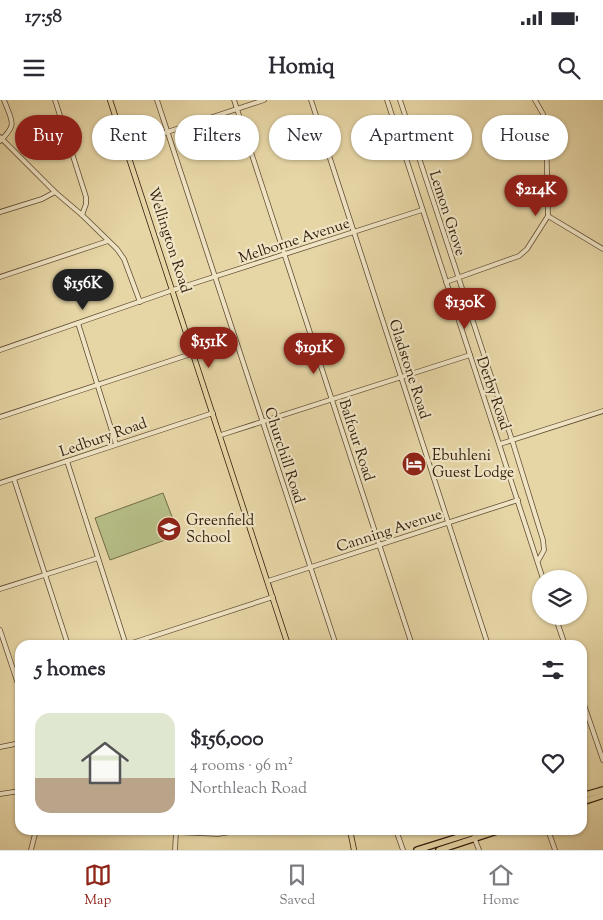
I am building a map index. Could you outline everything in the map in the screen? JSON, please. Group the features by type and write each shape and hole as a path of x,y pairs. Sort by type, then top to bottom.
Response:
{"highway":[{"path":"587,795 603,790"},
{"path":"587,800 603,795"},
{"path":"417,850 470,835"},
{"path":"439,850 471,835"}],"main road":[{"name":"Wellington Road","path":"110,100 115,115"},
{"name":"Wellington Road","path":"131,160 286,640"},
{"path":"351,835 354,850"}],"street":[{"path":"4,100 12,126 1,139 55,192 118,249 124,259 140,302"},
{"path":"55,100 86,197 86,204 82,215"},
{"name":"Churchill Road","path":"158,100 334,640"},
{"name":"Balfour Road","path":"234,100 410,640"},
{"path":"165,133 264,100"},
{"name":"Gladstone Road","path":"311,100 486,640"},
{"name":"Derby Road","path":"386,100 540,570"},
{"name":"Lemon Grove","path":"400,100 543,540 544,550 538,561"},
{"path":"446,282 519,256 527,248 548,216 546,128 543,114 535,100"},
{"path":"0,212 42,200 55,192"},
{"name":"Melborne Avenue","path":"0,350 173,290 422,210"},
{"path":"548,216 603,249"},
{"path":"0,278 108,241"},
{"path":"78,323 116,444"},
{"path":"0,417 194,353"},
{"path":"220,435 470,355"},
{"path":"500,444 603,411"},
{"name":"Ledbury Road","path":"0,483 213,413"},
{"path":"67,461 124,640"},
{"path":"14,479 66,640"},
{"name":"Canning Avenue","path":"268,581 518,500"},
{"path":"0,590 98,558"},
{"path":"141,640 273,597"},
{"path":"558,625 562,640"},
{"path":"0,630 15,675"},
{"path":"587,714 603,760"},
{"path":"0,746 15,744"},
{"path":"0,794 15,792"},
{"path":"31,850 35,835"},
{"path":"175,850 176,835"},
{"path":"398,835 402,850"},
{"path":"473,835 479,850"},
{"path":"550,835 555,850"}],"green space":[{"path":"163,493 179,535 110,560 95,518"}],"place":[{"name":"Ebuhleni Guest Lodge","path":"414,464"},
{"name":"Greenfield School","path":"169,529"}]}
